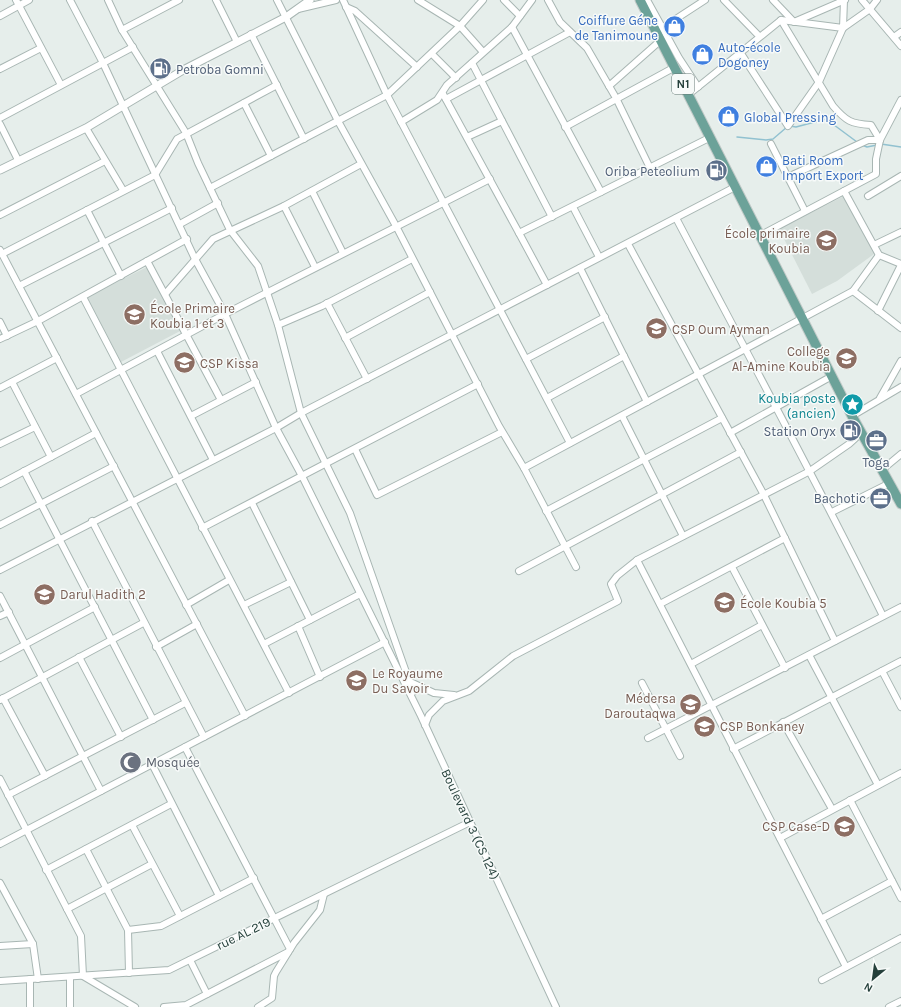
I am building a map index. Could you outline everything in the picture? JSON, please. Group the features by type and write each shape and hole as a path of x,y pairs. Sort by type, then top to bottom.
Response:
{"main road":[{"name":"N1","path":"640,0 852,416 883,469 901,504"}],"street":[{"path":"0,16 17,3 29,0"},
{"name":"Boulevard 3 (CS 124)","path":"70,0 103,63 155,175 188,239 195,259 225,314 276,428 302,476 421,716 556,1007"},
{"path":"108,0 122,30 157,84 186,133 198,163 230,230 258,266 278,326 301,413 350,513 421,716"},
{"path":"122,30 178,0"},
{"path":"216,0 237,42"},
{"path":"278,0 338,121 396,226 502,432 524,468 576,568"},
{"path":"0,170 86,128 157,84 286,16 310,0"},
{"path":"296,10 336,0"},
{"path":"343,0 387,95 570,443"},
{"path":"418,0 460,26 483,52"},
{"path":"210,188 387,95 432,54 483,0"},
{"path":"504,0 520,16"},
{"path":"532,0 512,27 447,85 444,96 547,285"},
{"path":"548,0 560,22 587,48 616,98 650,168"},
{"path":"647,0 662,28 698,87"},
{"path":"662,28 705,0"},
{"path":"724,0 759,36"},
{"path":"773,0 794,22"},
{"path":"740,52 788,126 819,82 843,28 844,0 794,22"},
{"path":"862,0 901,46"},
{"path":"688,94 781,20 843,28 870,9 877,0"},
{"path":"17,3 61,85"},
{"path":"346,7 355,11 417,67"},
{"path":"781,20 833,106 841,116 853,124 870,126 880,140"},
{"path":"512,27 601,192"},
{"path":"401,122 444,96 481,80 570,32"},
{"path":"894,37 901,32"},
{"path":"251,34 304,139"},
{"path":"609,86 661,40"},
{"path":"0,69 41,48"},
{"path":"0,118 133,48"},
{"path":"432,54 456,78"},
{"path":"472,63 552,216"},
{"path":"565,127 675,67"},
{"path":"245,716 1,252 155,175 173,143 186,133 277,85"},
{"path":"759,236 876,174 876,159 880,140 901,100"},
{"path":"244,103 272,156"},
{"path":"467,137 502,120"},
{"path":"0,124 18,160"},
{"path":"86,128 123,190"},
{"path":"519,233 711,137"},
{"path":"788,177 868,140 880,140"},
{"path":"771,144 805,211"},
{"path":"0,215 105,160"},
{"path":"166,293 213,239 284,206 361,164"},
{"path":"868,196 901,176"},
{"path":"76,394 315,267 490,179"},
{"path":"0,570 176,478 276,428 301,413 735,187"},
{"path":"312,191 343,253"},
{"path":"844,191 879,254 901,264 878,311"},
{"path":"180,224 218,203"},
{"path":"284,206 315,267"},
{"path":"573,207 599,257"},
{"path":"19,286 172,208"},
{"path":"87,210 105,242 121,276"},
{"path":"676,218 832,512 883,616"},
{"path":"874,245 900,234"},
{"path":"0,339 38,321 188,239"},
{"path":"628,244 764,495 835,641"},
{"path":"524,468 853,291 879,254"},
{"path":"278,326 327,303 412,259"},
{"path":"148,261 221,400"},
{"path":"580,268 647,402"},
{"path":"853,291 901,328"},
{"path":"345,338 430,292"},
{"path":"82,297 289,693"},
{"path":"327,303 366,379"},
{"path":"526,359 604,317"},
{"path":"0,322 7,336"},
{"path":"157,351 213,460"},
{"path":"547,398 624,356"},
{"path":"0,388 57,358"},
{"path":"879,400 901,361"},
{"path":"730,433 832,376"},
{"path":"12,382 51,457"},
{"path":"191,416 256,382"},
{"path":"202,528 478,384"},
{"path":"852,416 901,387"},
{"path":"622,416 645,459 682,536"},
{"path":"546,511 722,418"},
{"path":"0,444 35,426"},
{"path":"355,449 377,495 502,432"},
{"path":"0,484 96,433"},
{"path":"425,725 435,707 443,701 468,691 513,656 618,601 611,584 617,576 637,560 810,471 849,444 861,433"},
{"path":"519,571 740,452"},
{"path":"883,469 901,454"},
{"path":"0,525 114,466"},
{"path":"24,471 153,720"},
{"path":"832,512 890,483"},
{"path":"252,503 310,620"},
{"path":"92,522 143,623 204,737"},
{"path":"660,604 785,538"},
{"path":"637,560 846,967"},
{"path":"732,567 785,668"},
{"path":"186,604 229,580"},
{"path":"244,606 291,582"},
{"path":"264,644 360,594"},
{"path":"0,596 101,791"},
{"path":"0,658 95,607"},
{"path":"648,738 901,607"},
{"path":"0,616 9,612"},
{"path":"45,776 2,699 143,623"},
{"path":"156,647 197,624"},
{"path":"691,664 762,625"},
{"path":"298,626 320,677"},
{"path":"0,844 385,642"},
{"path":"809,655 878,785"},
{"path":"79,657 121,737"},
{"path":"733,749 901,661"},
{"path":"882,671 901,707"},
{"path":"402,678 434,693 457,695"},
{"path":"642,683 680,756"},
{"path":"8,795 185,703"},
{"path":"783,722 832,809"},
{"path":"185,747 254,878 289,950"},
{"path":"152,764 219,896"},
{"path":"780,838 901,773"},
{"path":"0,779 81,936 83,976 135,1007"},
{"path":"850,800 901,898"},
{"path":"46,870 132,826 171,804"},
{"name":"rue AL 219","path":"0,981 169,970 470,822"},
{"path":"132,826 180,916"},
{"path":"86,849 128,930 129,973"},
{"path":"67,908 107,889 152,864"},
{"path":"128,930 157,927 254,878"},
{"path":"821,919 892,881"},
{"path":"0,882 2,893 33,944 38,979"},
{"path":"258,1007 272,998 274,976 289,950 320,910 324,894"},
{"path":"822,980 901,938"},
{"path":"0,946 33,944"},
{"path":"164,1007 183,1006 289,950"},
{"path":"190,960 207,994"},
{"path":"70,977 70,1007"},
{"path":"30,979 30,1007"},
{"path":"889,1007 901,1001"}],"shaded area":[{"name":"École primaire Koubia","path":"844,196 874,251 874,254 837,281 812,294 779,229"},
{"path":"149,266 182,330 121,362 87,297"}],"waterway":[{"path":"790,126 796,127 826,119 857,142"},
{"path":"737,137 766,140 773,139 787,127"},
{"path":"881,144 901,147"},
{"path":"862,145 867,147 877,145"}],"place":[{"name":"Coiffure Géne de Tanimoune","path":"674,27"},
{"name":"Auto-école Dogoney","path":"702,54"},
{"name":"Petroba Gomni","path":"161,69"},
{"name":"Global Pressing","path":"729,117"},
{"name":"Bati Room Import Export","path":"766,167"},
{"name":"Oriba Peteolium","path":"716,171"},
{"name":"École primaire Koubia","path":"826,240"},
{"name":"École Primaire Koubia 1 et 3","path":"135,315"},
{"name":"CSP Oum Ayman","path":"657,329"},
{"name":"College Al-Amine Koubia","path":"846,358"},
{"name":"CSP Kissa","path":"185,363"},
{"name":"Koubia poste (ancien)","path":"852,405"},
{"name":"Station Oryx","path":"851,431"},
{"name":"Toga","path":"876,440"},
{"name":"Bachotic","path":"881,498"},
{"name":"Darul Hadith 2","path":"44,594"},
{"name":"École Koubia 5","path":"725,603"},
{"name":"Le Royaume Du Savoir","path":"356,680"},
{"name":"Médersa Daroutaqwa","path":"691,705"},
{"name":"CSP Bonkaney","path":"705,726"},
{"name":"Mosquée","path":"130,762"},
{"name":"CSP Case-D","path":"845,826"}]}
